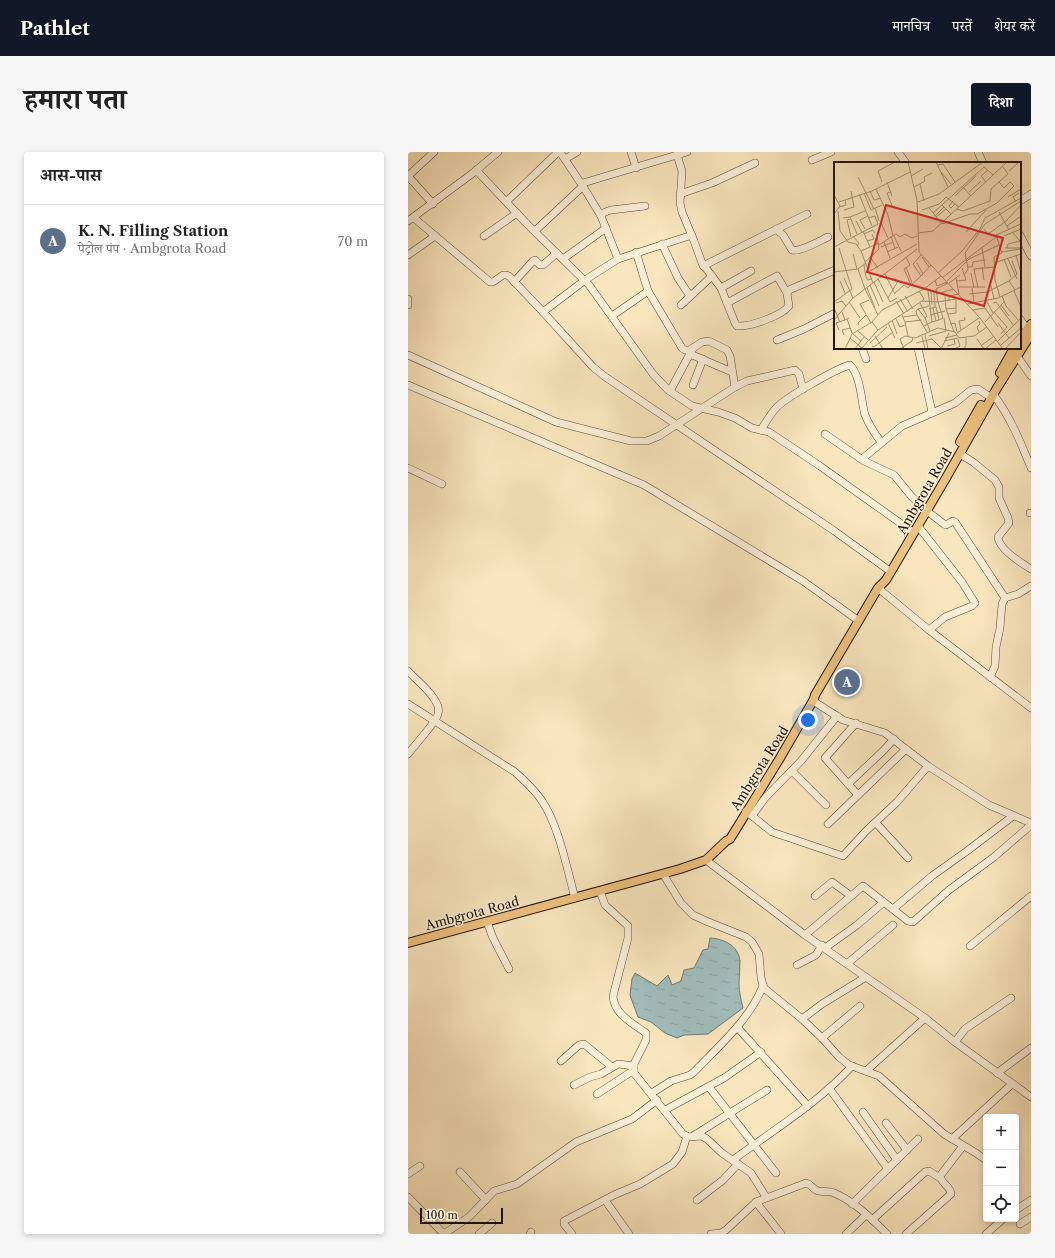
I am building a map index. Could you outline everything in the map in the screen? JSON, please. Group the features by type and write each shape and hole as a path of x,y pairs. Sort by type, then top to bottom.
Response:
{"main road":[{"path":"1021,338 1030,329"},
{"name":"Ambgrota Road","path":"1021,344 1030,329"},
{"name":"Ambgrota Road","path":"408,943 680,870 706,860 730,839 749,814 813,699 880,586 886,580 918,526 925,509 960,454 990,395 1016,352"},
{"path":"880,586 881,579 886,569 925,509 990,395"},
{"path":"726,841 739,814 811,697 813,699"}],"street":[{"path":"433,204 408,176 434,152"},
{"path":"498,152 411,220 435,236 490,282 493,282 505,274 543,312 593,367 614,383 833,530 886,569"},
{"path":"507,201 559,152 600,214 618,259"},
{"path":"565,159 577,152"},
{"path":"631,152 636,168"},
{"path":"535,231 582,185 672,155 687,152"},
{"path":"812,160 831,152"},
{"path":"898,152 905,162"},
{"path":"978,152 983,162"},
{"path":"672,155 682,171 680,194 681,208 703,266 721,288 727,303 736,325 740,327 745,326 769,318 786,310 790,305 787,293 777,276 727,303"},
{"path":"680,194 712,183 755,163"},
{"path":"476,170 585,280 656,377 670,391 692,406 735,418 752,428 769,432 910,530"},
{"path":"1021,200 1031,194"},
{"path":"600,214 611,210 645,206"},
{"path":"484,236 517,213"},
{"path":"703,266 808,214"},
{"path":"563,259 606,228"},
{"path":"776,229 783,235 793,251 828,237"},
{"path":"543,312 585,280 618,259 692,235"},
{"path":"408,255 435,236"},
{"path":"662,244 678,278 690,296"},
{"path":"1023,247 1031,256"},
{"path":"636,252 648,291 682,348 692,351 703,359 732,372"},
{"path":"514,282 533,261 535,260 540,265 543,265 557,253"},
{"path":"787,293 789,290 834,270"},
{"path":"721,288 751,271"},
{"path":"681,305 712,276"},
{"path":"612,316 648,291"},
{"path":"408,299 408,305"},
{"path":"777,340 804,330 834,314"},
{"path":"1021,320 1030,329"},
{"path":"670,391 692,351 702,342 707,341 725,349 730,356 736,387"},
{"path":"862,349 866,359"},
{"path":"918,349 932,412"},
{"path":"1016,352 1031,376"},
{"path":"408,355 556,422 590,432 641,442 654,439 736,387 754,379 795,370 799,374 803,389"},
{"path":"693,385 703,359"},
{"path":"761,430 778,406 785,400 850,365 854,370 867,420 881,442"},
{"path":"408,385 644,485 803,581 859,621"},
{"path":"862,459 902,426 954,403 972,389 978,389 990,395 1002,406 1031,468"},
{"path":"824,434 862,459 894,475 912,497 944,524 946,525 951,521 955,522 1005,598"},
{"path":"960,454 986,472 998,485 998,495 1009,523 998,536 998,539 1001,545 1015,558 1031,569"},
{"path":"408,468 442,484"},
{"path":"918,526 962,582 975,603 972,606 945,617 929,630"},
{"path":"880,586 929,630 1031,708"},
{"path":"990,677 995,666 1002,604 1005,598 1018,594 1031,586"},
{"path":"408,672 436,702 438,708 438,714 435,721 408,754"},
{"path":"805,935 863,886 908,922 913,922 949,890 994,857 1031,824 989,805 928,766 880,730 846,721 813,699"},
{"path":"408,704 515,772 530,786 543,802 553,821 575,898"},
{"path":"837,716 792,771 749,814 772,832 842,856 897,802 928,766"},
{"path":"856,723 825,758 858,795"},
{"path":"848,784 894,739"},
{"path":"828,824 906,749"},
{"path":"792,771 826,805"},
{"path":"893,909 932,876 1012,816"},
{"path":"876,823 908,858"},
{"path":"706,860 805,935 848,963 925,1018 955,1042 1031,1097"},
{"path":"663,874 681,903 693,915 746,937 752,942 759,954 763,986 802,1019 822,1038 839,1058 852,1066 879,1076 944,1134 983,1158"},
{"path":"815,896 832,882 851,896"},
{"path":"597,1094 634,1068 647,1036 618,1012 613,1002 613,996 628,938 628,926 605,905 600,891"},
{"path":"970,946 1031,896"},
{"path":"797,965 816,955 824,947 857,925 884,902"},
{"path":"487,922 498,950 509,969"},
{"path":"848,963 893,925"},
{"path":"802,1019 815,1008 866,977"},
{"path":"652,1093 671,1081 690,1075 694,1072 737,1027 752,1007 763,986"},
{"path":"955,1042 965,1029 1011,998"},
{"path":"822,1038 860,1006"},
{"path":"866,1071 925,1018"},
{"path":"737,1027 808,1106"},
{"path":"561,1061 579,1045 584,1044 612,1067"},
{"path":"997,1073 1031,1048"},
{"path":"665,1110 709,1087 761,1052"},
{"path":"574,1085 621,1064 634,1068 683,1134 689,1137 702,1136 751,1173 766,1197"},
{"path":"697,1200 723,1180 735,1162 754,1144 808,1106 852,1066"},
{"path":"952,1139 1012,1084"},
{"path":"709,1087 776,1173"},
{"path":"829,1088 888,1169"},
{"path":"572,1234 564,1224 564,1221 640,1184 673,1164 684,1150 689,1137 767,1090"},
{"path":"408,1197 444,1234 469,1217 494,1191 517,1184 583,1138 632,1119 657,1100"},
{"path":"864,1112 897,1160"},
{"path":"886,1123 907,1150"},
{"path":"852,1204 918,1139"},
{"path":"940,1178 941,1173 963,1146"},
{"path":"408,1174 420,1166"},
{"path":"846,1234 928,1171 940,1178 951,1191 951,1194 906,1234"},
{"path":"460,1172 486,1200"},
{"path":"711,1234 718,1234 726,1230 756,1202 806,1183 810,1184 816,1190 835,1193 869,1217 887,1234"},
{"path":"605,1200 629,1234"},
{"path":"1019,1208 1031,1200"},
{"path":"756,1202 780,1234"},
{"path":"1020,1224 1031,1217"},
{"path":"986,1234 1000,1222"},
{"path":"479,1234 492,1223"}],"water":[{"path":"710,938 725,941 733,947 739,955 739,990 743,1008 708,1034 684,1035 677,1038 665,1033 651,1022 638,1017 630,995 632,979 635,973 657,986 668,975 672,985 681,981 684,970 694,968 703,950 708,949"}],"place":[{"name":"K. N. Filling Station","path":"847,682"}]}
